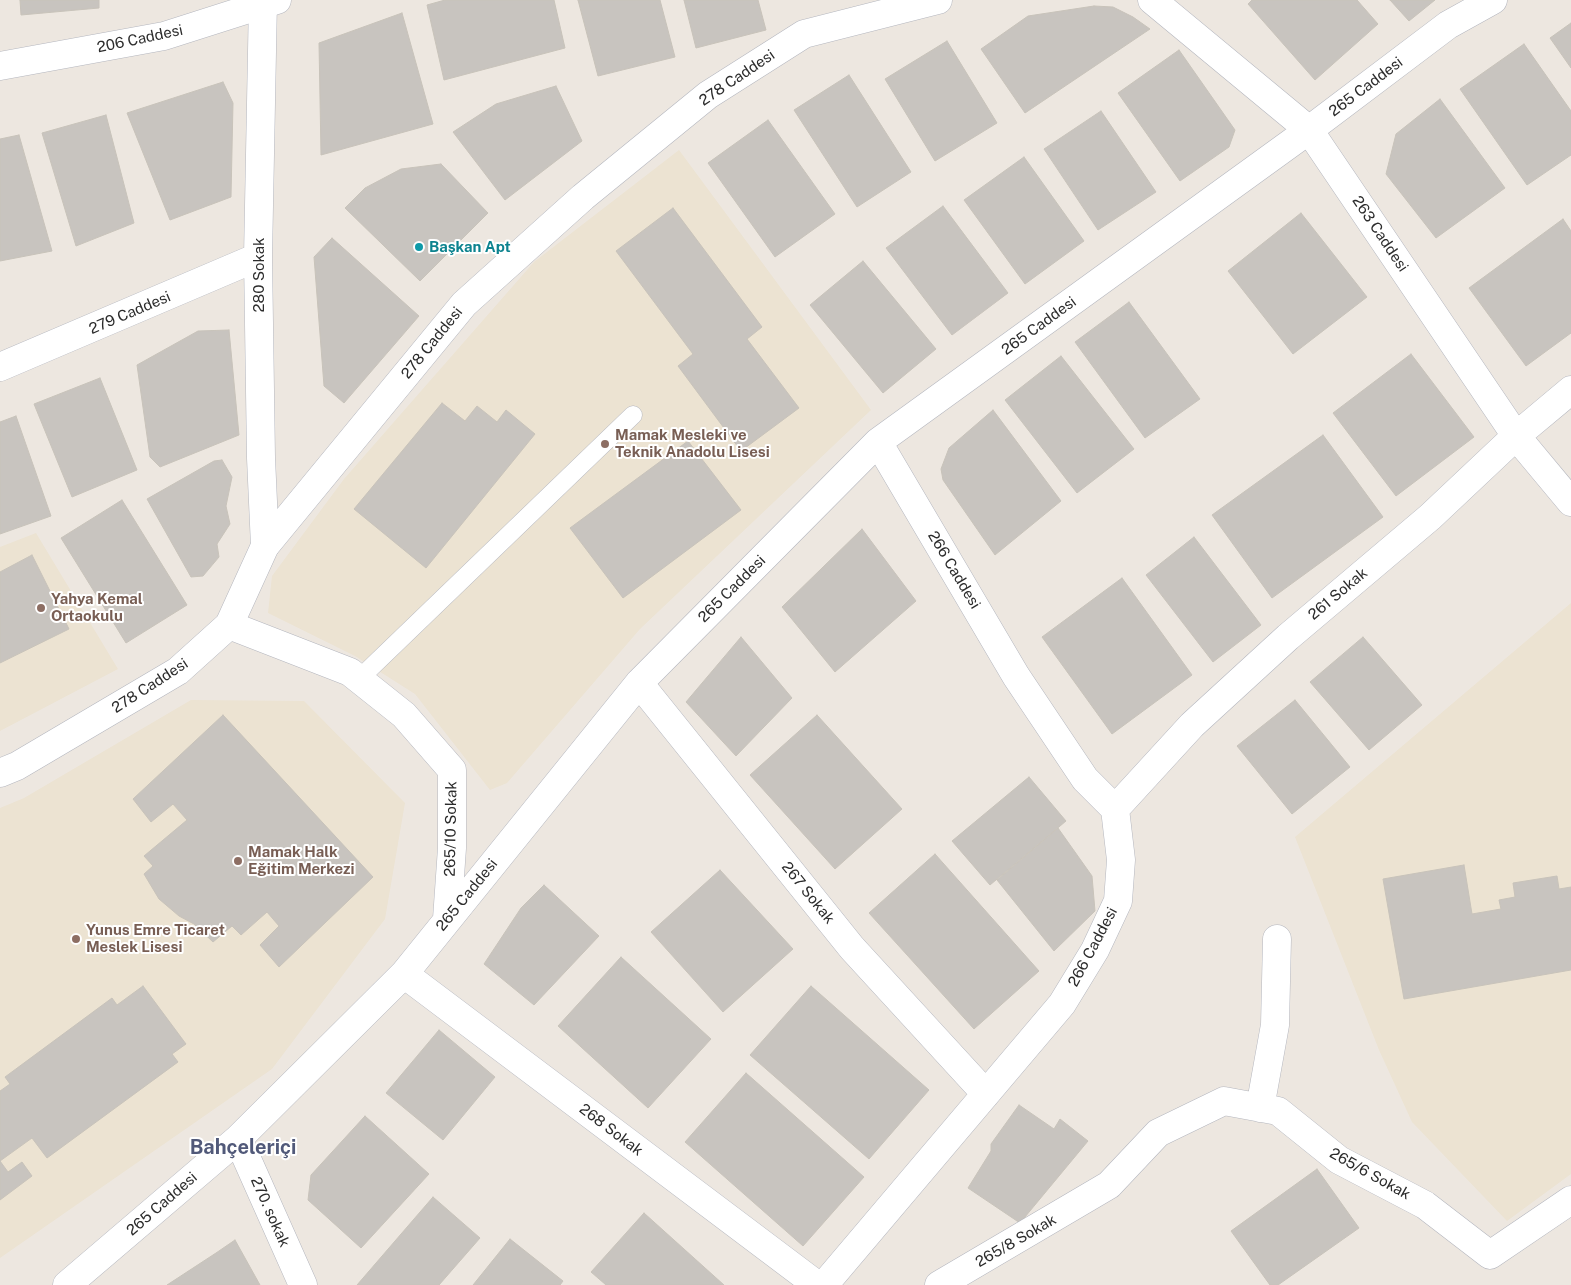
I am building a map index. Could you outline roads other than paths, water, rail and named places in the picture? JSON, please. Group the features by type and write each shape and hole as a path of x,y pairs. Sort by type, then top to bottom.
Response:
{"street":[{"name":"278 Caddesi","path":"0,773 17,766 178,671 229,626 265,546 464,304 583,197 708,95 804,34 938,0"},
{"name":"263 Caddesi","path":"1152,0 1309,130 1516,436 1571,502"},
{"name":"265 Caddesi","path":"68,1285 238,1139 404,974 639,683 878,442 1309,130 1448,25 1494,0"},
{"name":"280 Sokak","path":"265,546 261,458 258,257 268,2"},
{"name":"206 Caddesi","path":"0,66 164,36 268,2"},
{"name":"279 Caddesi","path":"0,367 258,257"},
{"name":"261 Sokak","path":"1115,809 1192,725 1288,637 1430,517 1516,436 1571,390"},
{"name":"266 Caddesi","path":"824,1285 1062,1004 1095,950 1118,901 1121,860 1115,809 1085,779 1030,698 878,442"},
{"name":"265/10 Sokak","path":"229,626 350,672 404,715 452,770 452,848 447,919"},
{"name":"267 Sokak","path":"639,683 852,948 986,1094"},
{"path":"1260,1108 1275,1025 1277,939"},
{"name":"268 Sokak","path":"404,974 817,1285"},
{"name":"265/6 Sokak","path":"1066,1211 1109,1185 1158,1134 1224,1101 1278,1111 1339,1160 1425,1205 1490,1255 1571,1200"},
{"name":"270. sokak","path":"238,1139 303,1285"},
{"name":"265/8 Sokak","path":"939,1285 1066,1211"}],"lane":[{"path":"359,679 633,415"}],"place":[{"name":"Başkan Apt","path":"419,247"},
{"name":"Mamak Mesleki ve Teknik Anadolu Lisesi","path":"605,444"},
{"name":"Yahya Kemal Ortaokulu","path":"41,608"},
{"name":"Mamak Halk Eğitim Merkezi","path":"238,861"},
{"name":"Yunus Emre Ticaret Meslek Lisesi","path":"76,939"}],"district":[{"name":"Bahçeleriçi","path":"243,1148"}]}
